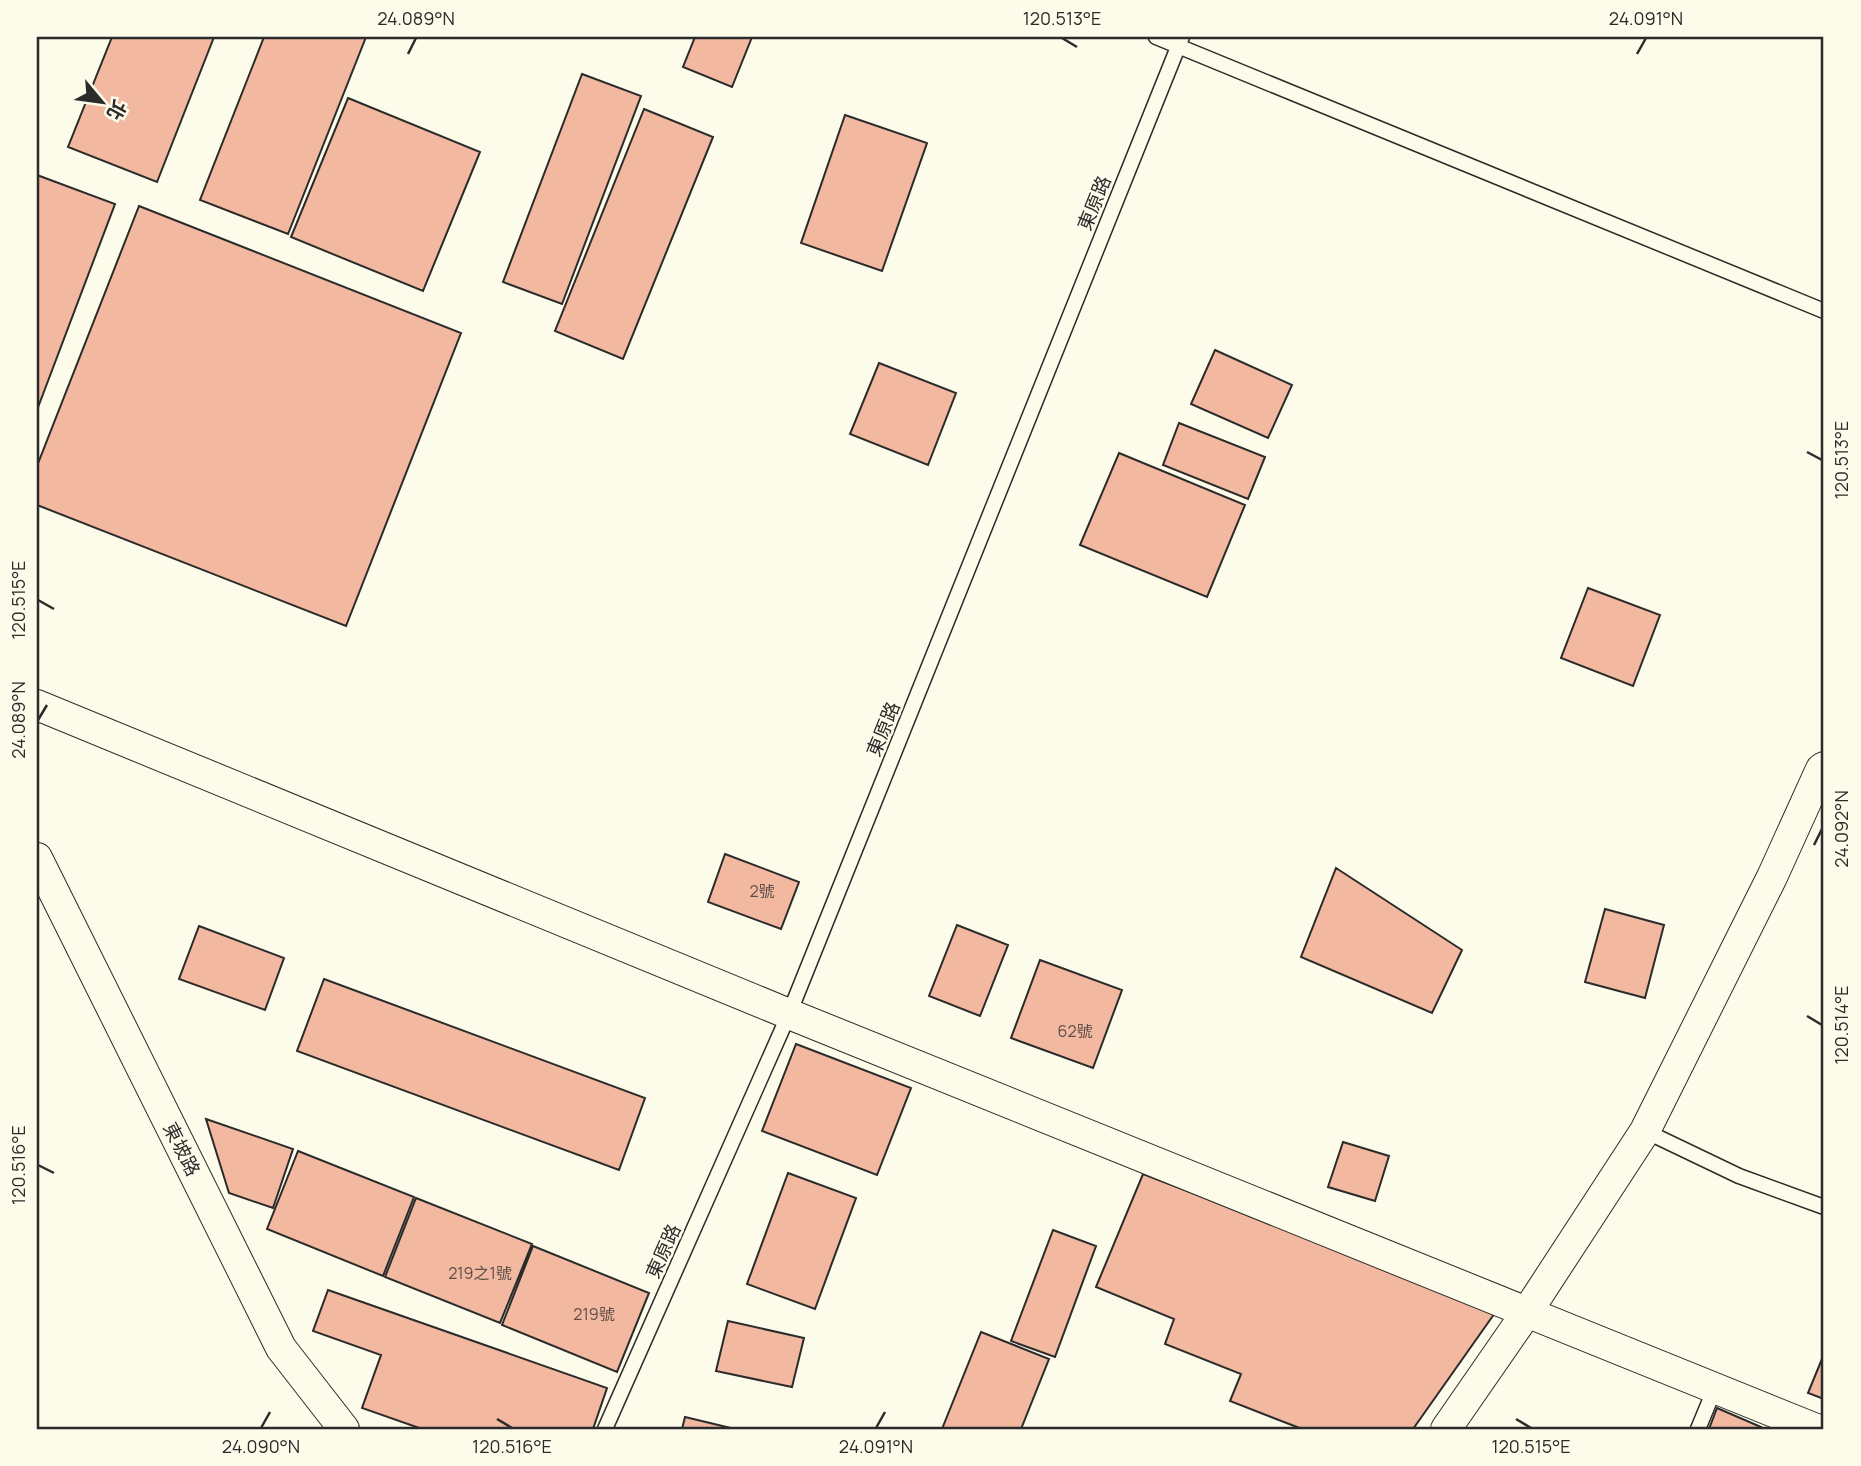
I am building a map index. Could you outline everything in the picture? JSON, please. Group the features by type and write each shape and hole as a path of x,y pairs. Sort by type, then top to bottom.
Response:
{"street":[{"path":"37,705 789,1014 1816,1429"},
{"path":"1446,1429 1646,1131 1824,767"},
{"name":"東坡路","path":"37,858 281,1348 344,1429"}],"lane":[{"path":"1156,37 1180,41 1824,311"},
{"name":"東原路","path":"605,1429 789,1014 1180,41"},
{"path":"1646,1131 1739,1176 1824,1207"},
{"path":"1698,1429 1715,1388"}],"building":[{"path":"112,37 214,37 157,182 68,147"},
{"path":"264,37 366,37 288,234 200,200"},
{"path":"695,37 752,37 732,87 683,67"},
{"path":"582,74 641,96 562,304 503,282"},
{"path":"348,98 480,152 423,291 291,237"},
{"path":"644,109 713,137 623,359 555,331"},
{"path":"845,115 927,143 882,271 801,243"},
{"path":"37,175 115,204 37,410"},
{"path":"139,206 461,333 346,626 37,505 37,466"},
{"path":"1215,350 1292,385 1268,438 1191,404"},
{"path":"879,363 956,393 928,465 850,434"},
{"path":"1179,423 1265,457 1248,499 1163,465"},
{"path":"1119,453 1245,505 1207,597 1080,545"},
{"path":"1588,588 1660,615 1633,686 1561,658"},
{"path":"725,854 799,882 781,929 708,902"},
{"path":"1336,868 1462,950 1432,1013 1301,957"},
{"path":"1605,909 1664,925 1645,998 1585,982"},
{"path":"957,925 1008,945 980,1016 929,996"},
{"path":"199,926 284,958 265,1010 179,979"},
{"path":"1040,960 1122,990 1093,1068 1011,1038"},
{"path":"324,979 645,1098 619,1170 297,1051"},
{"path":"796,1044 911,1088 877,1175 762,1131"},
{"path":"206,1119 293,1149 273,1208 229,1193"},
{"path":"1343,1142 1389,1156 1375,1201 1328,1187"},
{"path":"298,1151 414,1197 383,1276 267,1229"},
{"path":"788,1173 856,1198 815,1309 747,1284"},
{"path":"1143,1174 1497,1310 1413,1429 1302,1429 1230,1401 1241,1374 1165,1344 1174,1319 1096,1287"},
{"path":"416,1198 532,1244 500,1323 385,1277"},
{"path":"1053,1230 1096,1246 1055,1357 1011,1341"},
{"path":"533,1246 649,1293 617,1372 502,1325"},
{"path":"328,1290 607,1388 593,1429 422,1429 362,1408 381,1355 313,1331"},
{"path":"728,1321 804,1338 792,1387 716,1371"},
{"path":"981,1332 1049,1359 1021,1429 942,1429"},
{"path":"1824,1354 1824,1399 1808,1393"},
{"path":"1717,1408 1761,1427 1709,1429"},
{"path":"685,1417 735,1429 682,1429"}]}
